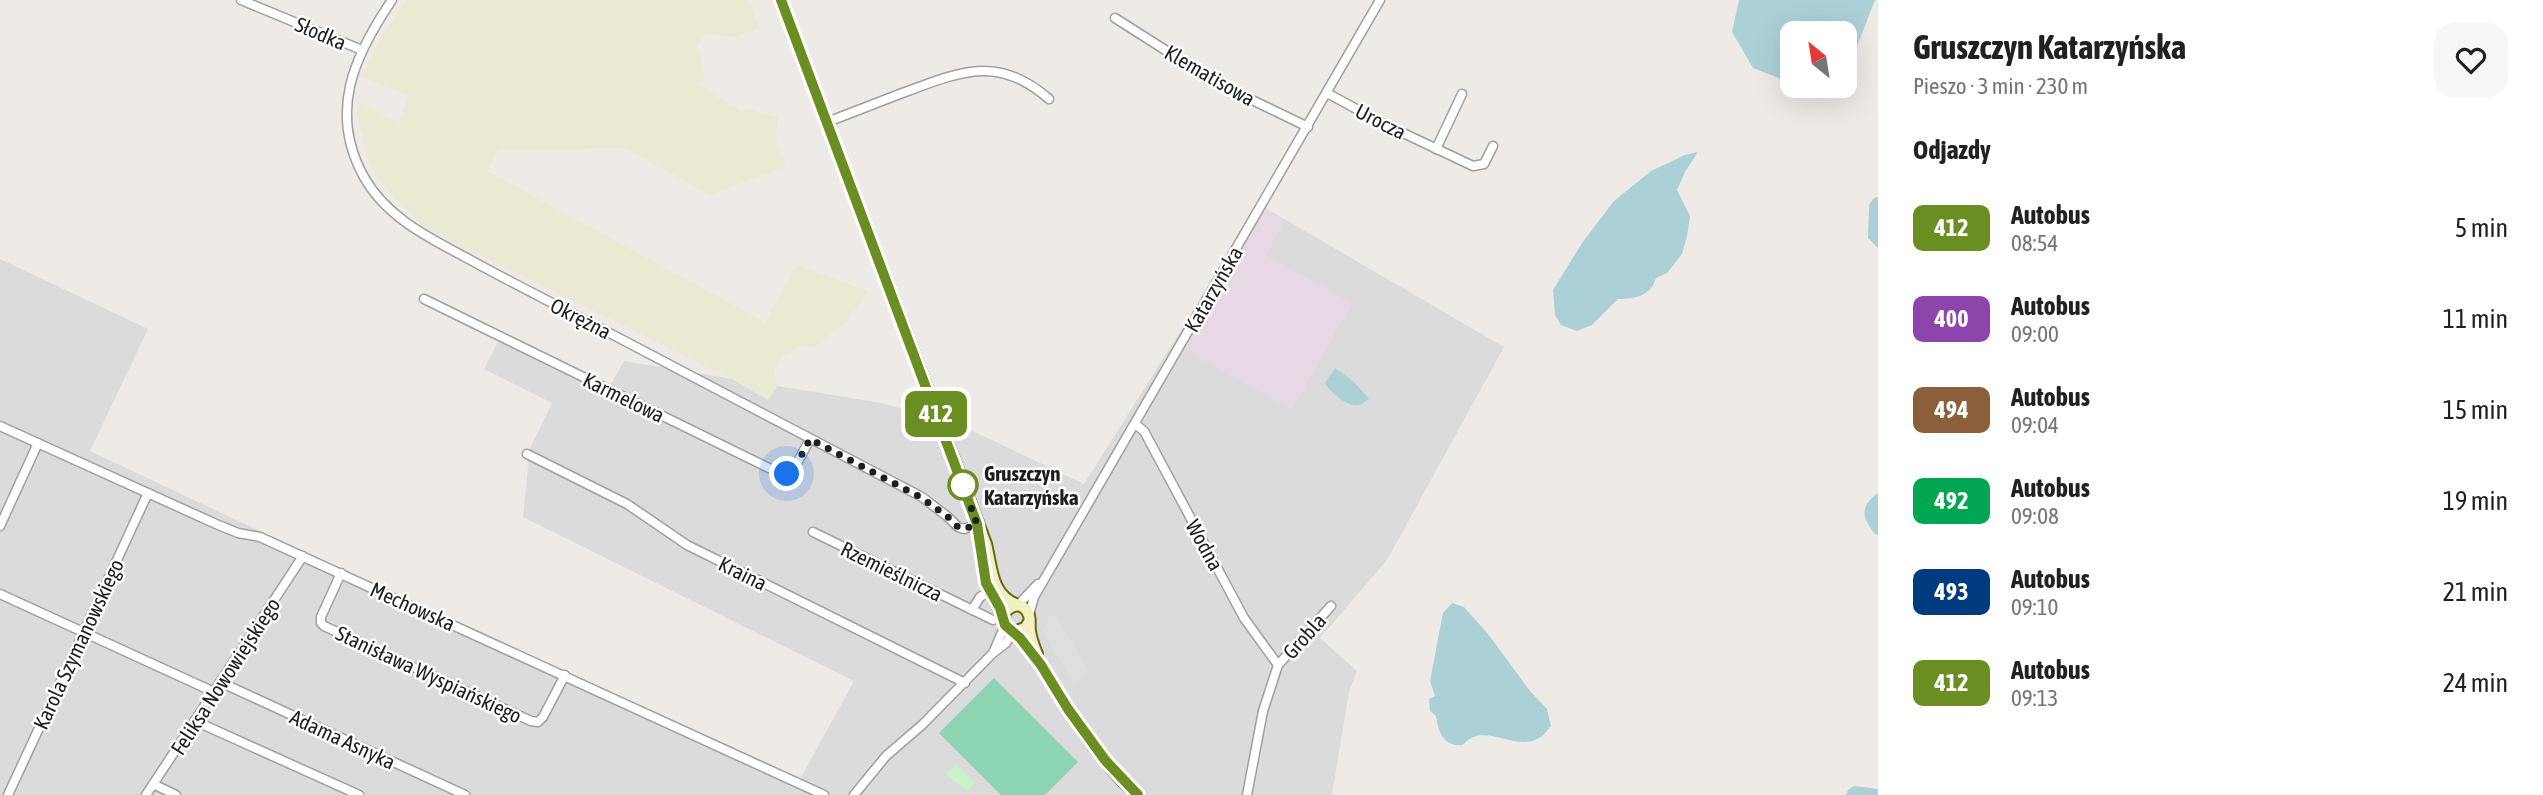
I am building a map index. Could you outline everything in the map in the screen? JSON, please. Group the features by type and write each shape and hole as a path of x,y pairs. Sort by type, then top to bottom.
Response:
{"street":[{"name":"Słodka","path":"241,0 362,50"},
{"name":"Okrężna","path":"392,0 372,29 350,78 345,114 348,132 363,176 393,212 415,230 922,498 958,527 964,529 977,524"},
{"path":"781,0 986,544 993,590 1003,624 1020,638 1099,752 1138,795"},
{"name":"Katarzyńska","path":"1029,618 1034,597 1380,0"},
{"name":"Klematisowa","path":"1115,18 1217,83 1308,127"},
{"path":"827,122 958,72 1008,74 1035,87 1049,99"},
{"name":"Urocza","path":"1327,93 1384,124 1473,166 1484,164 1493,146"},
{"path":"1436,149 1462,94"},
{"name":"Karmelowa","path":"424,299 777,472 787,474 795,467 810,439"},
{"name":"Wodna","path":"1135,424 1144,431 1244,618 1278,665"},
{"name":"Mechowska","path":"0,426 216,524 238,533 260,537 341,573 824,795"},
{"path":"0,526 38,443"},
{"name":"Kraina","path":"527,454 627,504 687,545 965,683"},
{"name":"Karola Szymanowskiego","path":"8,795 148,493"},
{"name":"Rzemieślnicza","path":"813,532 1003,624"},
{"name":"Feliksa Nowowiejskiego","path":"146,795 303,556"},
{"name":"Stanisława Wyspiańskiego","path":"341,573 321,618 324,626 531,721 538,722 543,717 565,675"},
{"name":"Katarzyńska","path":"1018,605 1046,578"},
{"path":"993,590 1025,608 1041,665"},
{"path":"972,610 980,597 993,590"},
{"path":"0,594 214,692"},
{"path":"854,795 876,767 993,653 1008,608 1018,605"},
{"name":"Grobla","path":"1278,665 1331,606"},
{"path":"1003,624 1025,628 1029,618"},
{"path":"1247,795 1263,711 1278,665"},
{"name":"Adama Asnyka","path":"220,682 465,795"},
{"path":"195,721 359,795"},
{"path":"153,784 176,795"}],"shaded area":[{"path":"1260,205 1504,347 1387,560 1320,638 1357,671 1349,692 1332,795 0,795 0,259 148,329 90,451 514,651 800,779 854,681 523,517 530,448 552,403 484,369 498,342 611,384 624,361 881,403 956,423 1084,484"},
{"path":"1266,209 1285,220 1266,255 1352,303 1292,410 1186,350"},
{"path":"1052,609 1090,673 1073,683 1043,632"}],"green space":[{"path":"406,0 749,0 759,28 735,37 706,34 697,46 706,77 699,85 742,112 745,108 778,118 776,141 786,166 710,195 625,148 499,150 487,171 765,322 797,265 868,291 867,294 847,321 813,348 801,346 782,357 774,371 777,387 768,400 730,378 439,235 420,222 395,198 374,172 357,116 357,101 399,123 409,96 363,77 377,43"},
{"path":"994,678 1078,762 1045,795 1001,795 939,733"},
{"path":"956,764 975,783 967,791 946,774"}],"water":[{"path":"1739,0 1875,0 1857,46 1857,21 1780,21 1780,78 1753,68 1732,32"},
{"path":"1698,152 1677,190 1690,216 1682,254 1667,273 1656,278 1646,293 1618,299 1592,325 1577,331 1561,325 1555,315 1553,290 1582,243 1614,201 1651,171"},
{"path":"1878,197 1878,248 1868,238 1869,205"},
{"path":"1335,368 1353,381 1369,399 1355,405 1335,395 1325,383"},
{"path":"1878,493 1878,535 1871,528 1864,512 1868,503"},
{"path":"1452,603 1464,607 1547,709 1551,726 1541,737 1530,742 1520,742 1480,735 1463,745 1456,745 1443,737 1436,716 1430,711 1429,699 1435,696 1430,681 1443,613"},
{"path":"1854,786 1878,789 1878,795 1846,795"}],"bus line":[{"name":"412","path":"781,0 977,524 986,583 1000,608 1005,625 1020,638 1041,665 1068,709 1105,760 1138,795"}],"place":[{"name":"Gruszczyn Katarzyńska","path":"963,485"}],"route":[{"path":"787,474 795,467 810,439 922,498 964,529 977,524 963,485"}]}
